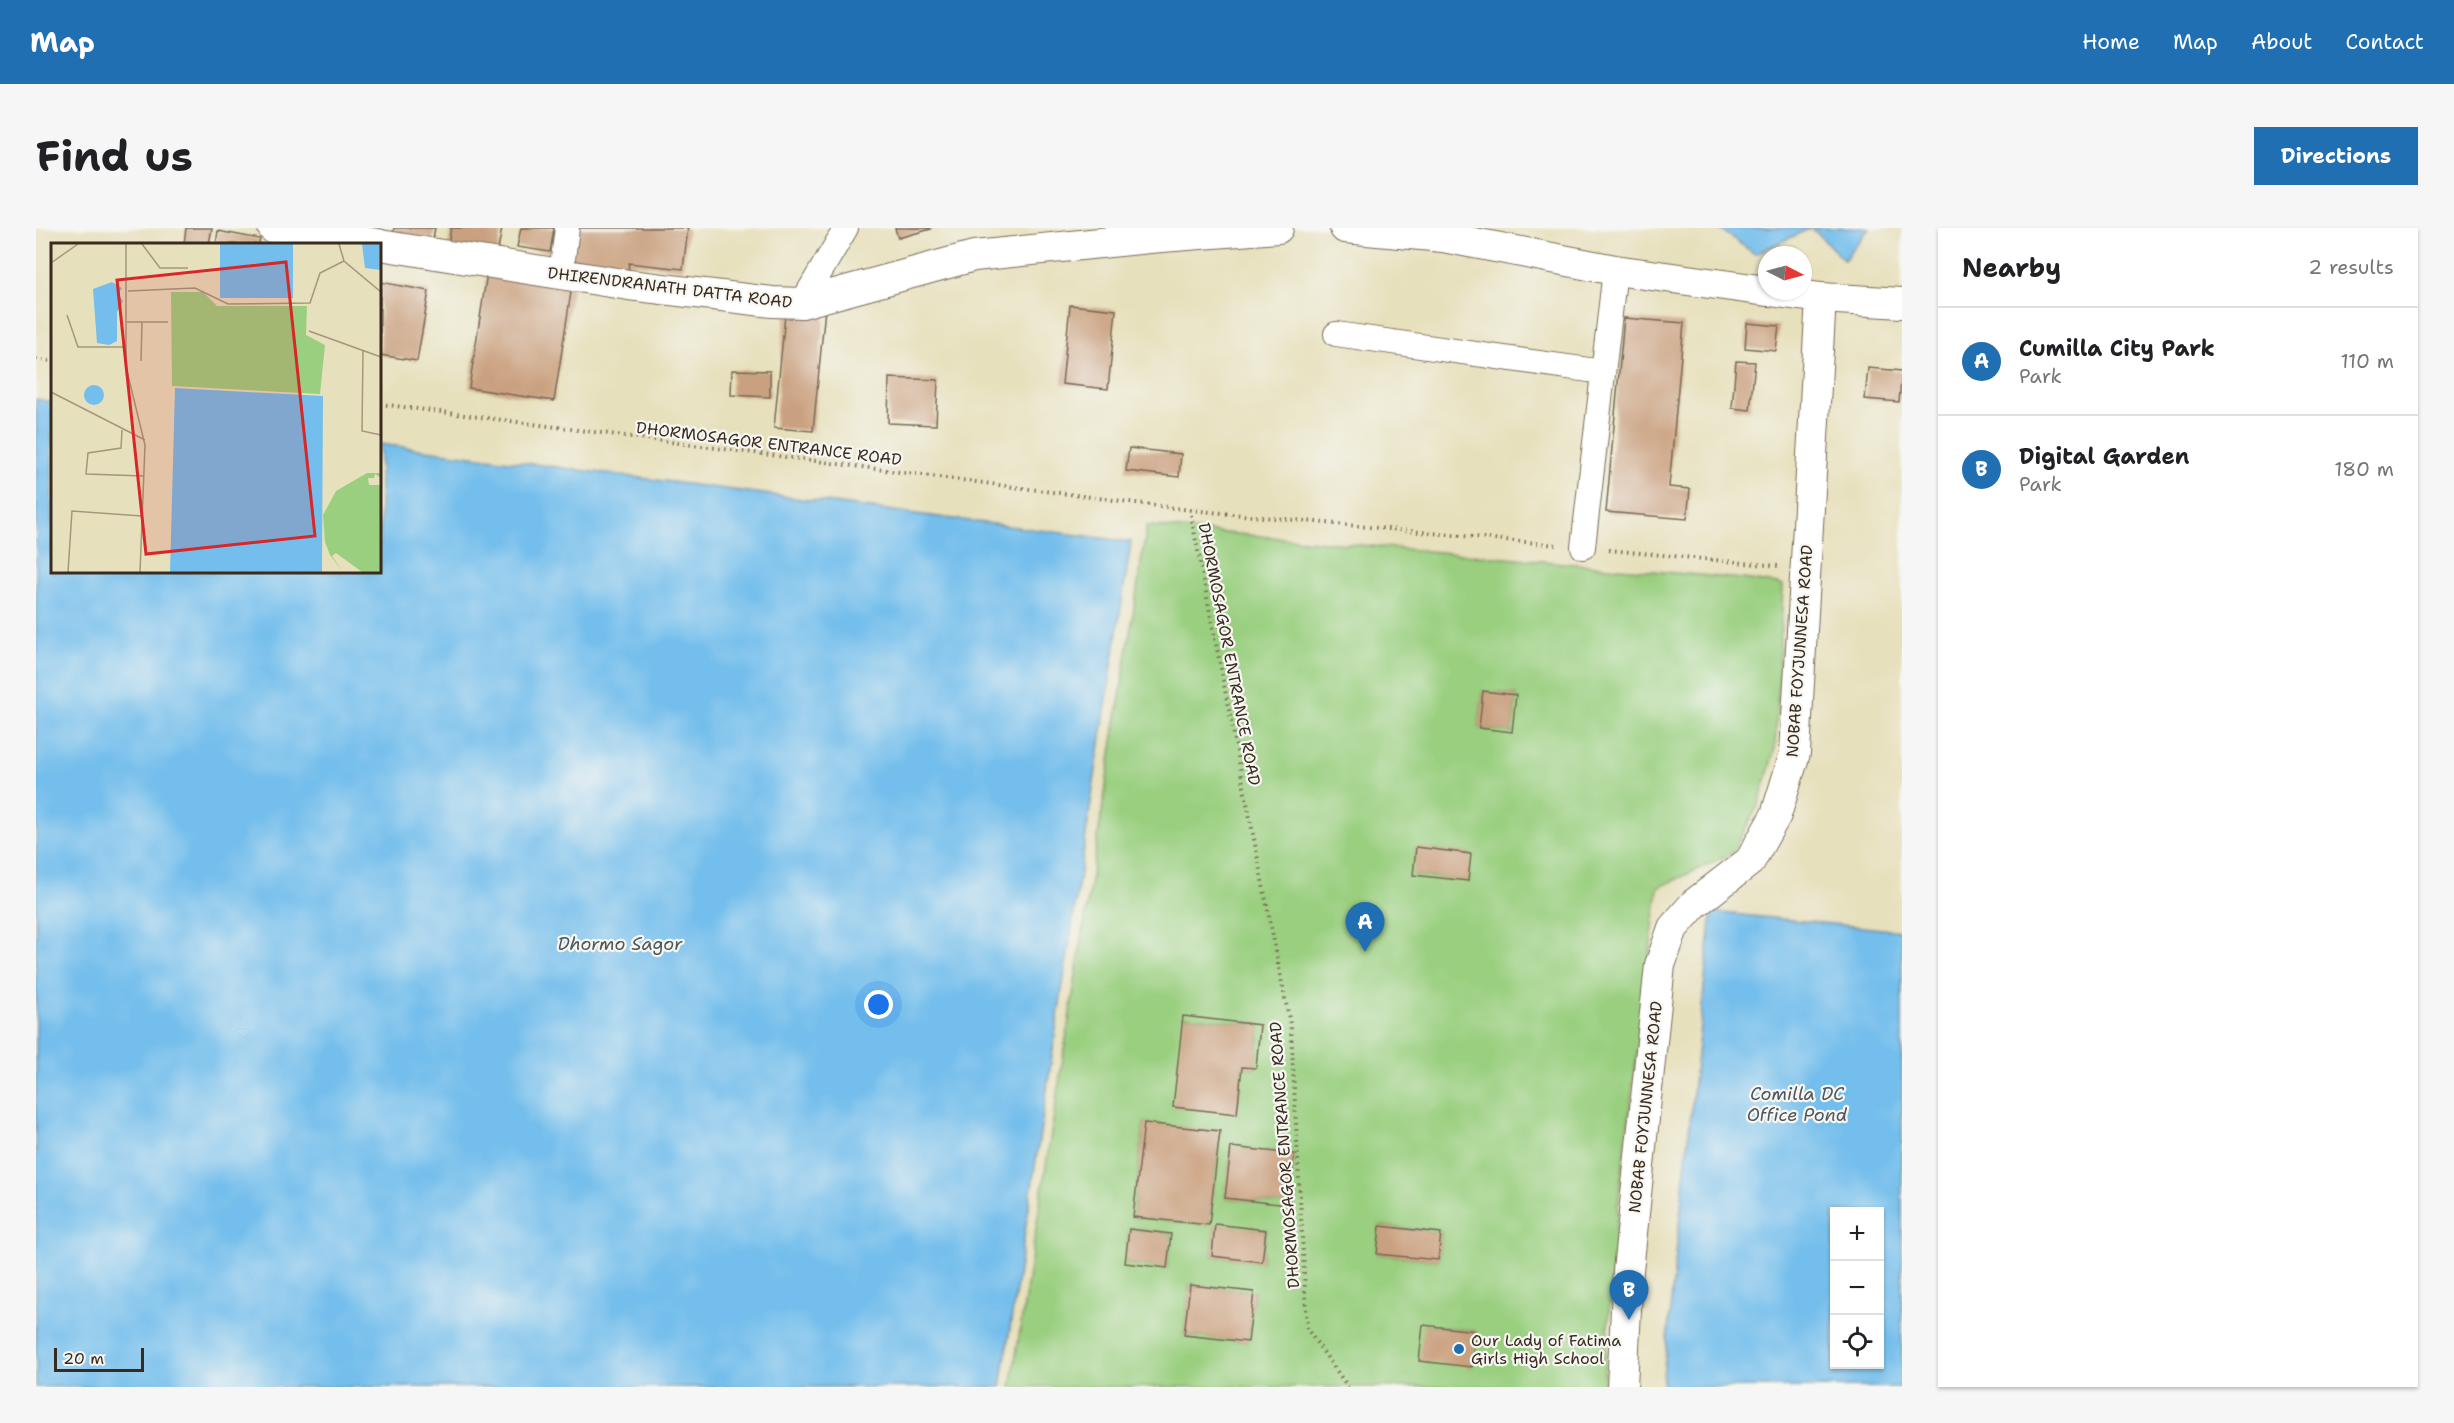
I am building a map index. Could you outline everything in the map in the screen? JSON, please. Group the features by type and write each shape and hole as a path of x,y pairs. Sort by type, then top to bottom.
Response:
{"street":[{"path":"561,274 567,228"},
{"path":"802,303 846,228"},
{"name":"DHIRENDRANATH DATTA ROAD","path":"381,245 561,274 748,299 802,303 974,256 1149,238 1278,228"},
{"path":"1345,228 1444,233 1615,270 1758,290"},
{"name":"DHIRENDRANATH DATTA ROAD","path":"284,229 367,243"},
{"path":"1583,547 1615,270"},
{"path":"1812,297 1902,303"},
{"name":"NOBAB FOYJUNNESA ROAD","path":"1622,1387 1628,1271 1659,965 1673,928 1694,904 1750,861 1776,815 1795,753 1821,298"},
{"path":"1336,334 1603,372"}],"path":[{"path":"36,359 51,361"},
{"name":"DHORMOSAGOR ENTRANCE ROAD","path":"381,404 1190,510 1291,1029 1307,1329 1348,1387"},
{"path":"1190,510 1804,568"}],"green space":[{"path":"1147,526 1742,579 1783,585 1775,748 1759,804 1732,853 1658,888 1619,1195 1603,1387 1011,1387","holes":["1483,691 1516,695 1512,732 1479,728","1416,848 1470,854 1468,881 1414,875","1184,1016 1260,1025 1256,1068 1242,1067 1237,1114","1144,1123 1220,1132 1209,1225 1133,1217","1231,1148 1294,1154 1289,1205 1225,1198","1215,1225 1266,1230 1262,1262 1212,1256","1380,1226 1441,1233 1438,1260 1377,1254","1129,1229 1171,1234 1167,1268 1125,1263","1190,1285 1254,1292 1248,1342 1184,1335","1424,1325 1475,1331 1471,1367"]}],"water":[{"path":"1718,228 1811,228 1772,246 1758,246 1758,253 1755,254"},
{"path":"1812,228 1869,228 1844,260"},
{"name":"Dhormo Sagor","path":"36,399 51,402 51,573 381,573 381,444 1131,542 1001,1387 36,1387"},
{"name":"Comilla DC Office Pond","path":"1712,912 1902,931 1902,1387 1662,1387"}],"building":[{"path":"186,228 212,228 209,243 184,243"},
{"path":"394,228 435,228 433,239 393,233"},
{"path":"451,228 502,228 497,255 448,246"},
{"path":"521,228 554,228 550,252 517,247"},
{"path":"575,228 688,228 683,269 629,263 627,279 571,273"},
{"path":"895,228 930,228 931,229 898,238"},
{"path":"218,231 260,239 259,243 216,243"},
{"path":"487,273 572,286 554,401 469,388"},
{"path":"381,282 429,291 417,361 381,355"},
{"path":"786,305 825,309 813,431 774,428"},
{"path":"1070,305 1116,310 1108,389 1062,384"},
{"path":"1624,318 1684,323 1669,487 1690,489 1687,519 1606,512"},
{"path":"1747,323 1779,326 1776,351 1745,348"},
{"path":"1736,361 1755,362 1750,410 1732,408"},
{"path":"1868,368 1902,371 1899,402 1865,399"},
{"path":"732,370 770,371 770,397 731,395"},
{"path":"889,378 938,380 936,425 888,423"},
{"path":"1129,448 1181,454 1179,477 1126,471"},
{"path":"1483,691 1516,695 1512,732 1479,728"},
{"path":"1416,847 1471,854 1468,881 1413,875"},
{"path":"1183,1016 1260,1025 1256,1068 1242,1067 1237,1114 1173,1107"},
{"path":"1144,1123 1220,1131 1209,1225 1133,1217"},
{"path":"1231,1147 1294,1154 1289,1205 1225,1198"},
{"path":"1215,1224 1266,1230 1262,1262 1212,1256"},
{"path":"1380,1226 1441,1233 1438,1260 1377,1254"},
{"path":"1129,1229 1171,1234 1167,1268 1125,1263"},
{"path":"1190,1285 1254,1292 1248,1342 1184,1335"},
{"path":"1423,1325 1475,1331 1472,1367 1419,1361"}],"place":[{"name":"Cumilla City Park","path":"1365,952"},
{"name":"Digital Garden","path":"1629,1320"},
{"name":"Our Lady of Fatima Girls High School","path":"1459,1349"}]}
